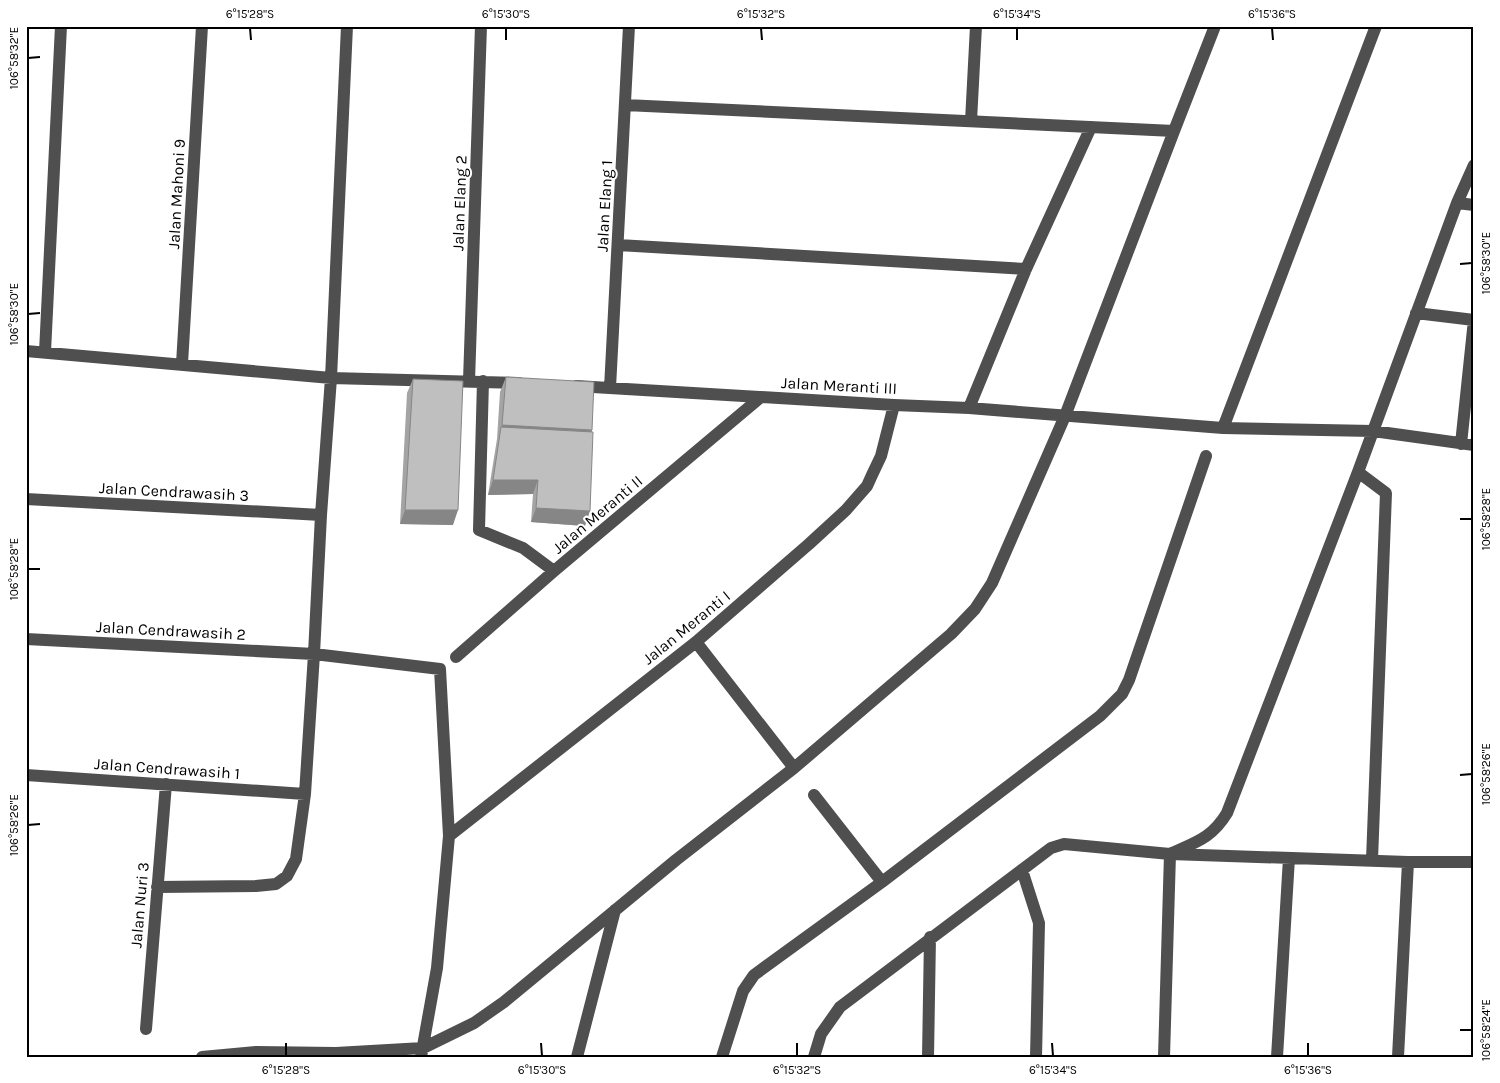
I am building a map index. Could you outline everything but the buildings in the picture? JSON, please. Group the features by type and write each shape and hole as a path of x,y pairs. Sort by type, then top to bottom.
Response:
{"street":[{"path":"45,352 61,26"},
{"name":"Jalan Mahoni 9","path":"182,364 202,26"},
{"path":"157,886 256,886 280,882 289,872 296,859 305,794 314,654 330,378 346,26"},
{"name":"Jalan Elang 2","path":"469,380 482,26"},
{"name":"Jalan Elang 1","path":"610,388 629,26"},
{"path":"971,121 976,26"},
{"path":"202,1057 255,1054 422,1052 474,1023 794,768 951,634 975,609 992,583 1065,416 1215,26"},
{"path":"1223,428 1376,26"},
{"path":"626,105 1174,131"},
{"path":"969,408 1026,268 1091,127"},
{"path":"1170,854 1208,837 1220,826 1227,813 1358,472 1457,203 1474,164"},
{"path":"1457,203 1474,205"},
{"path":"618,245 1026,268"},
{"path":"1416,313 1474,320 1468,445"},
{"path":"26,351 330,378 469,380 532,384"},
{"path":"483,381 479,530 523,548 554,571"},
{"name":"Jalan Meranti III","path":"561,386 969,408 1223,428 1373,431 1468,445"},
{"name":"Jalan Meranti II","path":"456,657 554,571 761,397"},
{"name":"Jalan Meranti I","path":"449,836 696,642 809,544 858,498 867,486 881,456 894,405"},
{"path":"722,1057 743,991 754,975 882,882 1100,716 1122,694 1129,680 1206,456"},
{"path":"1358,472 1386,492 1372,860"},
{"name":"Jalan Cendrawasih 3","path":"26,499 321,516"},
{"name":"Jalan Cendrawasih 2","path":"26,639 314,654 440,669 449,836"},
{"path":"696,642 794,768"},
{"name":"Jalan Cendrawasih 1","path":"26,775 305,794"},
{"name":"Jalan Nuri 3","path":"146,1029 166,784"},
{"path":"814,795 882,882"},
{"path":"422,1052 437,968 449,836"},
{"path":"814,1057 821,1034 840,1007 930,937 1051,848 1064,844 1170,854 1408,862 1474,862"},
{"path":"1164,1057 1170,854"},
{"path":"1277,1057 1289,858"},
{"path":"1398,1057 1408,862"},
{"path":"1022,870 1039,923 1036,1057"},
{"path":"577,1057 615,910"},
{"path":"928,1057 930,937"}]}
